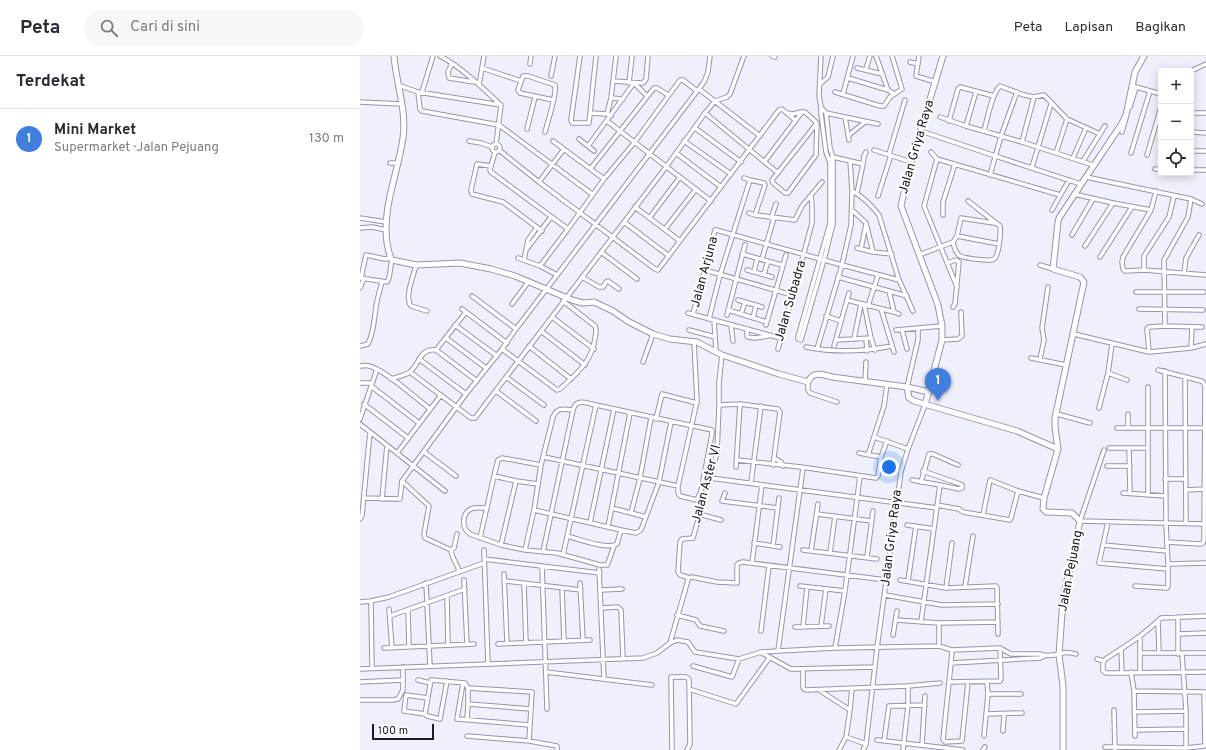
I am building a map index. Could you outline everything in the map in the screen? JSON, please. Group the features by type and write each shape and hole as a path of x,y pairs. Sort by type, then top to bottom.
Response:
{"street":[{"path":"362,278 382,282 387,282 388,280 391,259 386,222 404,132 394,56"},
{"path":"433,56 420,92 420,109 423,111 499,124 592,194"},
{"path":"440,56 452,63 501,105"},
{"path":"479,85 484,56"},
{"path":"530,64 531,56"},
{"path":"550,76 555,56"},
{"path":"580,56 570,122 572,124 589,124 596,56"},
{"path":"588,146 607,121 609,115 616,56"},
{"path":"629,82 632,56"},
{"path":"613,81 643,83 646,80 648,56"},
{"path":"364,498 400,500 402,481 414,467 466,394 502,350 546,289 698,90 707,77 710,56"},
{"path":"410,372 471,418 474,418 666,167 705,113 715,102 727,97 730,94 744,56"},
{"path":"800,339 823,260 830,223 831,156 826,113 819,100 821,56"},
{"path":"820,84 827,78 833,56"},
{"path":"843,94 853,56"},
{"path":"866,69 870,56"},
{"path":"876,56 888,90"},
{"path":"835,92 884,106 887,99 901,91 902,88 892,56"},
{"path":"919,56 916,74 917,77 936,83"},
{"name":"Jalan Griya Raya","path":"863,750 866,744 877,648 901,472 925,405 942,340 942,326 938,305 901,206 911,162 934,91 943,56"},
{"path":"1120,131 1134,86 1134,72 1144,56"},
{"path":"910,62 918,64"},
{"path":"452,63 448,72 449,78 475,82"},
{"path":"1194,70 1206,64"},
{"path":"482,68 521,81"},
{"path":"857,68 882,74"},
{"path":"545,132 553,100 556,88 555,85 553,83 528,76 522,76 518,92 553,100"},
{"path":"848,78 888,90 894,94"},
{"path":"540,266 592,194 634,143 681,80 715,102 760,136"},
{"path":"609,115 634,83"},
{"path":"634,83 647,96"},
{"path":"398,85 420,92 501,105"},
{"path":"984,131 994,96 998,87 1000,86 1024,95 1044,95 1067,119 1100,134"},
{"path":"1134,86 1158,93"},
{"path":"1053,269 1059,218 1093,165 1120,131 1134,86"},
{"path":"950,121 958,89 961,87 994,96"},
{"path":"591,168 647,96 656,88 668,96"},
{"path":"1131,153 1150,91"},
{"path":"966,126 976,92"},
{"path":"990,175 1001,136 1017,92"},
{"path":"1022,142 1034,96"},
{"path":"527,129 535,97"},
{"path":"610,98 623,99"},
{"path":"878,196 905,100"},
{"path":"360,102 401,104"},
{"path":"1032,167 1051,104"},
{"path":"501,105 496,144 499,146 491,166 491,172 568,229"},
{"path":"822,107 821,114 826,152 831,156 863,164"},
{"path":"469,141 492,147 492,150 497,151 656,270 659,269 680,242 779,110 782,110 795,120"},
{"path":"765,162 802,112"},
{"path":"786,113 793,114 805,112 817,123 816,155 788,193 785,193 772,182 778,172 817,123"},
{"path":"591,113 609,115"},
{"path":"705,113 778,172"},
{"path":"821,114 826,113 878,124"},
{"path":"1194,113 1206,113"},
{"path":"845,117 849,140"},
{"path":"940,117 1093,165"},
{"path":"1146,155 1158,117"},
{"path":"1056,153 1067,119"},
{"path":"607,121 711,201"},
{"path":"849,135 865,122"},
{"path":"1083,162 1105,126"},
{"path":"694,128 741,162"},
{"path":"1073,158 1086,128"},
{"path":"921,131 1081,184"},
{"path":"1194,132 1206,133"},
{"path":"579,139 594,151"},
{"path":"553,140 604,179"},
{"path":"684,141 731,174"},
{"path":"492,147 496,144"},
{"path":"539,182 564,149"},
{"path":"874,150 911,162"},
{"path":"1194,151 1206,151"},
{"path":"857,193 866,152"},
{"path":"931,152 937,159 1060,195"},
{"path":"676,153 721,187"},
{"path":"937,159 924,205 957,287"},
{"path":"817,349 842,265 851,225 852,191 850,161"},
{"path":"390,163 397,163"},
{"path":"491,166 477,164 472,193 503,202 542,231"},
{"path":"943,215 943,202 954,164"},
{"path":"1194,170 1206,170"},
{"path":"1086,177 1191,199 1202,204"},
{"path":"650,217 680,178"},
{"path":"744,178 764,183 765,185 755,215"},
{"path":"709,319 732,234 750,180"},
{"path":"1052,210 1069,180"},
{"path":"749,214 795,220 802,206 822,182"},
{"path":"665,229 696,189"},
{"path":"852,191 857,193 879,215 899,280 914,311"},
{"path":"1156,191 1151,210 1123,257 1122,268 1125,271 1165,271 1206,275"},
{"path":"1074,194 1151,210"},
{"name":"Jalan Subadra","path":"778,349 813,218 811,196"},
{"path":"1144,270 1144,256 1169,217 1174,196"},
{"path":"1072,236 1093,199"},
{"path":"1165,326 1165,258 1188,218 1191,199"},
{"path":"953,242 961,256 988,261 993,260 996,257 999,244 1000,226 994,223 968,201"},
{"path":"1085,246 1113,203"},
{"path":"754,272 766,243 776,204"},
{"path":"635,207 650,217 680,242"},
{"path":"1100,257 1132,207"},
{"path":"852,210 866,223 873,252"},
{"path":"526,250 542,231 551,217"},
{"path":"360,218 386,222"},
{"path":"919,255 953,242 961,218 994,223"},
{"path":"624,222 669,256"},
{"path":"861,249 866,223"},
{"path":"360,228 372,227 386,230"},
{"path":"524,260 528,240 536,227"},
{"name":"Jalan Arjuna","path":"693,314 715,230 732,234"},
{"path":"732,234 899,280"},
{"path":"1184,273 1186,258 1199,235"},
{"path":"956,236 999,244"},
{"path":"727,315 745,245"},
{"path":"857,248 873,252 892,254"},
{"path":"601,252 637,278"},
{"path":"360,288 366,254 416,265 460,263 491,269 515,276 546,289 564,299 596,326 597,330 594,349 585,366 560,389 556,390 502,350"},
{"path":"742,254 782,265"},
{"path":"728,310 766,323 786,255"},
{"path":"518,258 540,266 557,275"},
{"path":"947,263 956,260 959,261 957,287 953,307"},
{"path":"764,274 768,261"},
{"path":"416,265 409,292 409,303 411,306 427,311"},
{"path":"982,514 990,480 1044,498 1058,449 1055,427 1056,414 1074,334 1083,280 1080,277 1040,265"},
{"path":"705,270 792,295"},
{"path":"747,270 772,277"},
{"path":"868,306 878,275"},
{"path":"582,277 599,287 603,287 608,281 619,289"},
{"path":"838,277 907,296"},
{"path":"512,304 529,281"},
{"path":"360,346 368,344 372,334 382,282"},
{"path":"1040,359 1044,340 1042,328 1048,287"},
{"path":"846,300 896,313 888,291"},
{"path":"1136,292 1204,292"},
{"path":"834,346 849,293"},
{"path":"472,296 516,329"},
{"path":"564,299 583,303 594,302 653,334 670,339 694,341 722,355 808,382"},
{"path":"738,300 762,307"},
{"path":"741,314 745,302"},
{"path":"863,304 868,338 867,351"},
{"path":"854,339 863,304"},
{"path":"753,318 756,305"},
{"path":"462,309 507,343"},
{"path":"881,309 894,352"},
{"path":"1139,309 1203,310"},
{"path":"436,350 466,312"},
{"path":"942,340 958,339 962,336 961,312"},
{"path":"688,313 780,338"},
{"path":"826,316 841,320"},
{"path":"552,317 594,349"},
{"path":"714,320 716,351"},
{"path":"455,325 497,356"},
{"path":"731,325 733,341"},
{"path":"896,330 942,326"},
{"path":"1148,352 1148,328 1165,326 1202,327"},
{"path":"1191,348 1192,327"},
{"path":"747,329 748,337 756,338 769,335"},
{"path":"918,329 918,340 907,387 909,398 925,405 1017,431 1058,449"},
{"path":"688,330 715,337"},
{"path":"902,330 907,350"},
{"path":"541,331 585,366"},
{"path":"643,362 653,334"},
{"path":"1074,334 1148,352 1191,348 1206,344"},
{"path":"446,338 486,368"},
{"path":"836,340 868,338"},
{"path":"868,338 875,350"},
{"path":"543,552 574,404 596,405 692,427 712,430 697,500 680,496 678,493 678,486 692,427 698,394 694,341"},
{"path":"1099,408 1108,374 1112,344"},
{"path":"529,346 571,379"},
{"path":"806,347 838,352 867,351 892,346"},
{"path":"392,379 410,372 427,350 436,350 477,381"},
{"name":"Jalan Aster VI","path":"688,578 678,574 680,542 682,539 693,538 717,453 719,405 718,383 722,355"},
{"path":"1031,358 1066,365"},
{"path":"419,359 466,394"},
{"path":"865,382 866,362"},
{"path":"360,366 368,366 377,369 430,409"},
{"path":"360,418 377,369"},
{"path":"1158,370 1185,376 1204,383 1204,540 1202,544 1167,542"},
{"path":"1135,586 1167,588 1168,586 1165,371"},
{"path":"837,402 810,393 808,390 808,382 810,377 815,374 907,387 929,392"},
{"path":"1108,374 1127,380"},
{"path":"1185,376 1186,524"},
{"path":"506,377 544,406"},
{"path":"360,384 371,385 419,423"},
{"path":"868,455 884,406 887,384"},
{"path":"1148,388 1148,495"},
{"path":"496,391 536,421"},
{"path":"656,419 662,394 697,403"},
{"path":"397,453 441,395"},
{"path":"360,400 366,400"},
{"path":"364,404 408,438"},
{"path":"719,405 740,404 761,406 777,408 780,411 773,465"},
{"path":"736,467 740,404"},
{"path":"564,554 596,405"},
{"path":"751,484 761,406"},
{"path":"525,550 534,510 541,465 554,413 560,409 573,410"},
{"path":"590,523 614,409"},
{"path":"608,528 620,473 630,413"},
{"path":"1056,414 1090,423"},
{"path":"1128,414 1128,428"},
{"path":"631,513 640,478 651,418"},
{"path":"534,510 608,528 636,533 639,532 659,482 671,422"},
{"path":"360,424 445,491"},
{"path":"1117,428 1205,428"},
{"path":"360,519 362,516 370,432"},
{"path":"874,437 908,449"},
{"path":"737,460 878,477 881,457 887,441"},
{"path":"382,499 386,445"},
{"path":"1109,448 1148,448"},
{"path":"1129,448 1130,493"},
{"path":"1104,450 1080,521 1204,524"},
{"path":"424,452 456,476"},
{"path":"859,453 881,457"},
{"path":"921,482 928,455 932,454 958,465"},
{"path":"544,457 678,486"},
{"path":"480,538 498,460 502,458 541,465"},
{"path":"774,458 781,462 783,466"},
{"path":"1107,466 1130,466"},
{"path":"778,651 803,468"},
{"path":"912,480 961,489 962,486 960,484 924,471"},
{"path":"494,476 538,484"},
{"path":"835,648 845,592 860,476"},
{"path":"360,478 365,478"},
{"path":"710,478 937,506 959,509 963,512 1011,519 1018,490"},
{"path":"1166,479 1185,478"},
{"path":"402,481 429,507 424,537 451,550"},
{"path":"501,546 516,481"},
{"path":"752,563 762,485"},
{"path":"921,622 940,485"},
{"path":"1186,490 1205,489"},
{"path":"725,492 722,501 778,508"},
{"path":"1123,493 1166,496"},
{"path":"773,546 780,498"},
{"name":"Jalan Pejuang","path":"1044,498 1044,511 1072,513 1080,521 1063,599 1059,655 1063,686 1063,750"},
{"path":"811,551 818,504"},
{"path":"487,508 471,509 467,512 463,527 465,531 501,546 564,554 600,565 607,565 614,546 617,544 621,530"},
{"path":"612,508 646,517"},
{"path":"867,557 873,511"},
{"path":"699,514 721,520"},
{"path":"817,514 872,521"},
{"path":"830,553 835,516"},
{"path":"1108,522 1099,563 1168,569"},
{"path":"907,525 934,529"},
{"path":"908,581 916,526"},
{"path":"457,534 454,548 451,550 452,558 457,564 459,571"},
{"path":"567,536 606,546 614,546"},
{"path":"965,587 973,536"},
{"path":"754,543 780,547"},
{"path":"946,588 952,543"},
{"path":"1103,545 1167,551"},
{"path":"484,550 488,664"},
{"path":"803,550 877,559"},
{"path":"360,602 389,597 484,561 600,573"},
{"path":"670,643 688,578 692,577 737,583 738,564 743,562 789,569 886,580"},
{"path":"1168,564 1206,563"},
{"path":"542,566 547,709"},
{"path":"761,631 769,566"},
{"path":"599,568 604,679"},
{"path":"504,574 507,643"},
{"path":"464,580 467,644"},
{"path":"505,580 581,590"},
{"path":"900,580 946,588 996,586 998,604 998,634"},
{"path":"426,583 430,666"},
{"path":"524,583 526,643"},
{"path":"580,583 583,640"},
{"path":"800,586 845,592"},
{"path":"802,627 807,587"},
{"path":"562,588 564,641"},
{"path":"601,590 622,589"},
{"path":"821,626 826,589"},
{"path":"390,616 465,590"},
{"path":"885,595 942,605 998,604"},
{"path":"447,596 448,645"},
{"path":"371,601 372,668"},
{"path":"602,608 618,607 621,610 623,658"},
{"path":"389,609 392,648"},
{"path":"408,610 409,647"},
{"path":"893,635 897,611"},
{"path":"678,615 696,620 700,626 724,632"},
{"path":"1178,616 1178,634 1186,711 1186,748"},
{"path":"1206,616 1164,617 1104,661 1102,667 1104,672 1206,672"},
{"path":"896,620 939,623 998,622"},
{"path":"1158,620 1159,653"},
{"path":"939,623 939,646"},
{"path":"795,627 829,626"},
{"path":"1178,634 1206,633"},
{"path":"1140,636 1140,672"},
{"path":"498,644 590,640"},
{"path":"360,669 604,660 647,657 677,640 686,641 695,652 739,659 762,652 835,648 939,646 952,650 1000,648 1011,654 1040,654 1044,656"},
{"path":"384,648 474,644"},
{"path":"949,682 987,682 1001,680 1000,648"},
{"path":"1121,649 1122,672"},
{"path":"952,650 943,739 945,742 960,742 962,740 968,682"},
{"path":"762,652 790,669 803,670 875,667"},
{"path":"951,663 1040,658 1064,653 1076,654"},
{"path":"1140,653 1206,653"},
{"path":"1011,654 1012,659"},
{"path":"690,689 736,704 770,658"},
{"path":"693,666 732,677 739,659"},
{"path":"1097,659 1104,661"},
{"path":"360,700 396,699 400,697 403,690 403,667"},
{"path":"803,670 804,689 806,690 872,688 940,683"},
{"path":"546,672 652,685"},
{"path":"1131,672 1134,691 1135,736"},
{"path":"672,750 671,677 686,677 689,679 690,744 687,750"},
{"path":"360,682 403,680"},
{"path":"418,680 430,682 431,680 447,681 467,685 467,720"},
{"path":"428,698 406,695 404,710 425,714 427,716 440,719 447,681"},
{"path":"425,714 430,682"},
{"path":"984,736 988,694 987,682"},
{"path":"463,683 457,719 530,725"},
{"path":"903,750 908,705 908,686"},
{"path":"468,688 532,692 529,741"},
{"path":"839,750 846,737 852,688"},
{"path":"818,690 850,710"},
{"path":"1105,747 1115,749 1162,749 1204,746 1206,718 1205,692 1134,691"},
{"path":"988,694 1021,694"},
{"path":"922,745 925,696"},
{"path":"468,704 531,709"},
{"path":"884,741 889,706 925,705"},
{"path":"1114,710 1115,749"},
{"path":"1134,712 1186,711"},
{"path":"986,714 1022,713"},
{"path":"1002,731 1004,714"},
{"path":"1135,730 1186,729"},
{"path":"466,736 529,741 557,746 557,750"},
{"path":"846,737 866,744"},
{"path":"877,740 962,750"}],"place":[{"name":"Mini Market","path":"938,401"}]}
